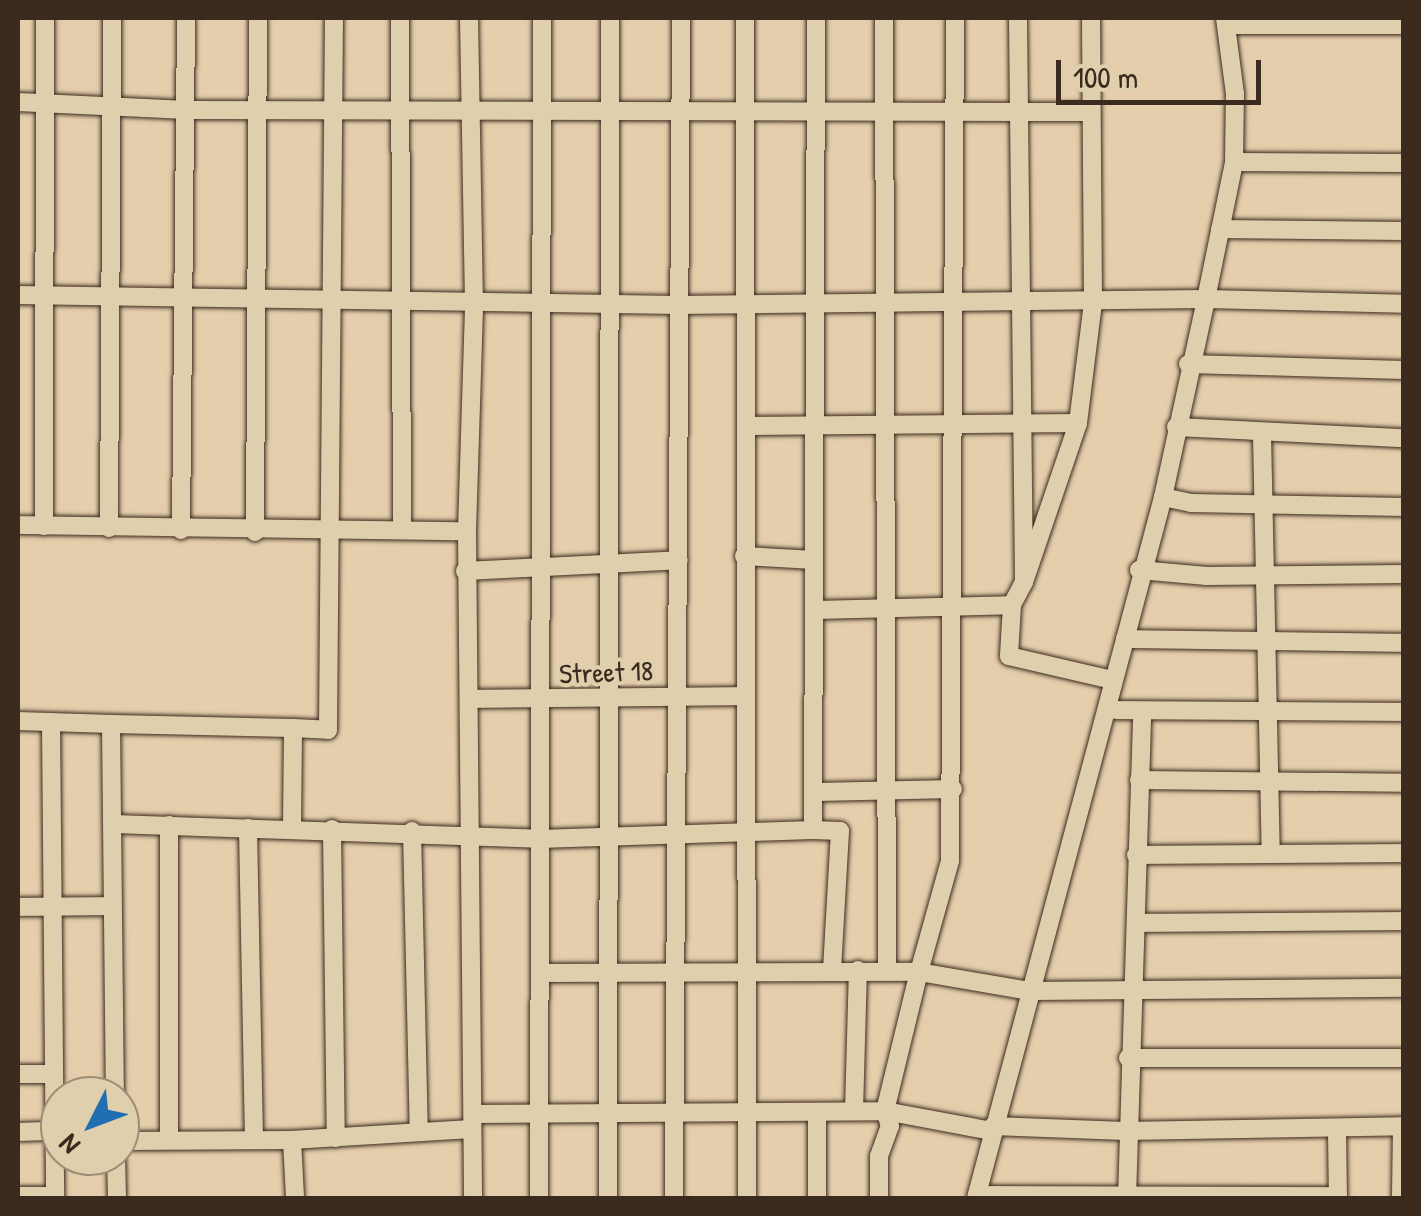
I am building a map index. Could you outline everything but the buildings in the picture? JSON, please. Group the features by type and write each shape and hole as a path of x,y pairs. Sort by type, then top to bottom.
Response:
{"street":[{"path":"44,526 45,18"},
{"path":"109,528 112,18"},
{"path":"181,530 186,18"},
{"path":"255,532 260,300 258,18"},
{"path":"18,722 328,730 336,302 334,18"},
{"path":"400,18 398,111 405,303 402,528"},
{"path":"469,18 474,304 465,571 473,1198"},
{"path":"539,1198 541,974 536,564 542,18"},
{"path":"608,1198 604,563 611,305 610,18"},
{"path":"674,1198 681,18"},
{"path":"745,18 747,1198"},
{"path":"813,830 817,792 816,18"},
{"path":"884,18 888,969"},
{"path":"879,1198 879,1156 890,1126 885,1110 950,861 955,18"},
{"path":"1018,18 1016,113 1023,300 1020,422 1024,582"},
{"path":"1091,18 1093,303 1078,423 1024,582 1012,605 1009,656 1112,680"},
{"path":"1337,1130 1338,1197 976,1197 1140,570 1163,497 1188,364 1206,299 1234,162 1236,94 1226,21 1404,25"},
{"path":"18,102 186,110 541,114 1090,112"},
{"path":"1234,162 1404,162"},
{"path":"1220,228 1404,232"},
{"path":"18,296 611,305 1206,299 1404,304"},
{"path":"1188,364 1404,370"},
{"path":"747,426 1078,423"},
{"path":"1176,427 1404,438"},
{"path":"1262,434 1271,854"},
{"path":"1163,497 1404,507"},
{"path":"18,525 255,532 402,528 467,531"},
{"path":"744,556 814,560"},
{"path":"465,571 536,564 679,560"},
{"path":"1140,570 1404,574"},
{"path":"814,610 1012,605"},
{"path":"1125,639 1264,644 1404,643"},
{"name":"Street 18","path":"469,698 537,701 745,696"},
{"path":"1116,710 1404,712"},
{"path":"1127,1198 1125,1131 1142,712"},
{"path":"18,1074 54,1074 51,722"},
{"path":"111,724 115,1076"},
{"path":"292,828 293,728"},
{"path":"1139,780 1404,784"},
{"path":"817,792 953,789"},
{"path":"114,824 412,831 539,839 840,831 832,970"},
{"path":"169,824 170,1140"},
{"path":"248,828 254,1140"},
{"path":"332,829 336,1138"},
{"path":"412,831 419,1131"},
{"path":"1136,855 1404,853"},
{"path":"18,908 112,906"},
{"path":"1136,923 1404,921"},
{"path":"541,974 749,976 888,969 1030,991 1403,988 1404,975"},
{"path":"854,1111 858,970"},
{"path":"1128,1058 1404,1058"},
{"path":"140,1140 336,1138 419,1131 538,1111 746,1116 885,1110 993,1128 1125,1131 1403,1126 1401,1198"},
{"path":"817,1112 817,1198"},
{"path":"292,1140 295,1198"},
{"path":"18,1196 55,1197"}]}
